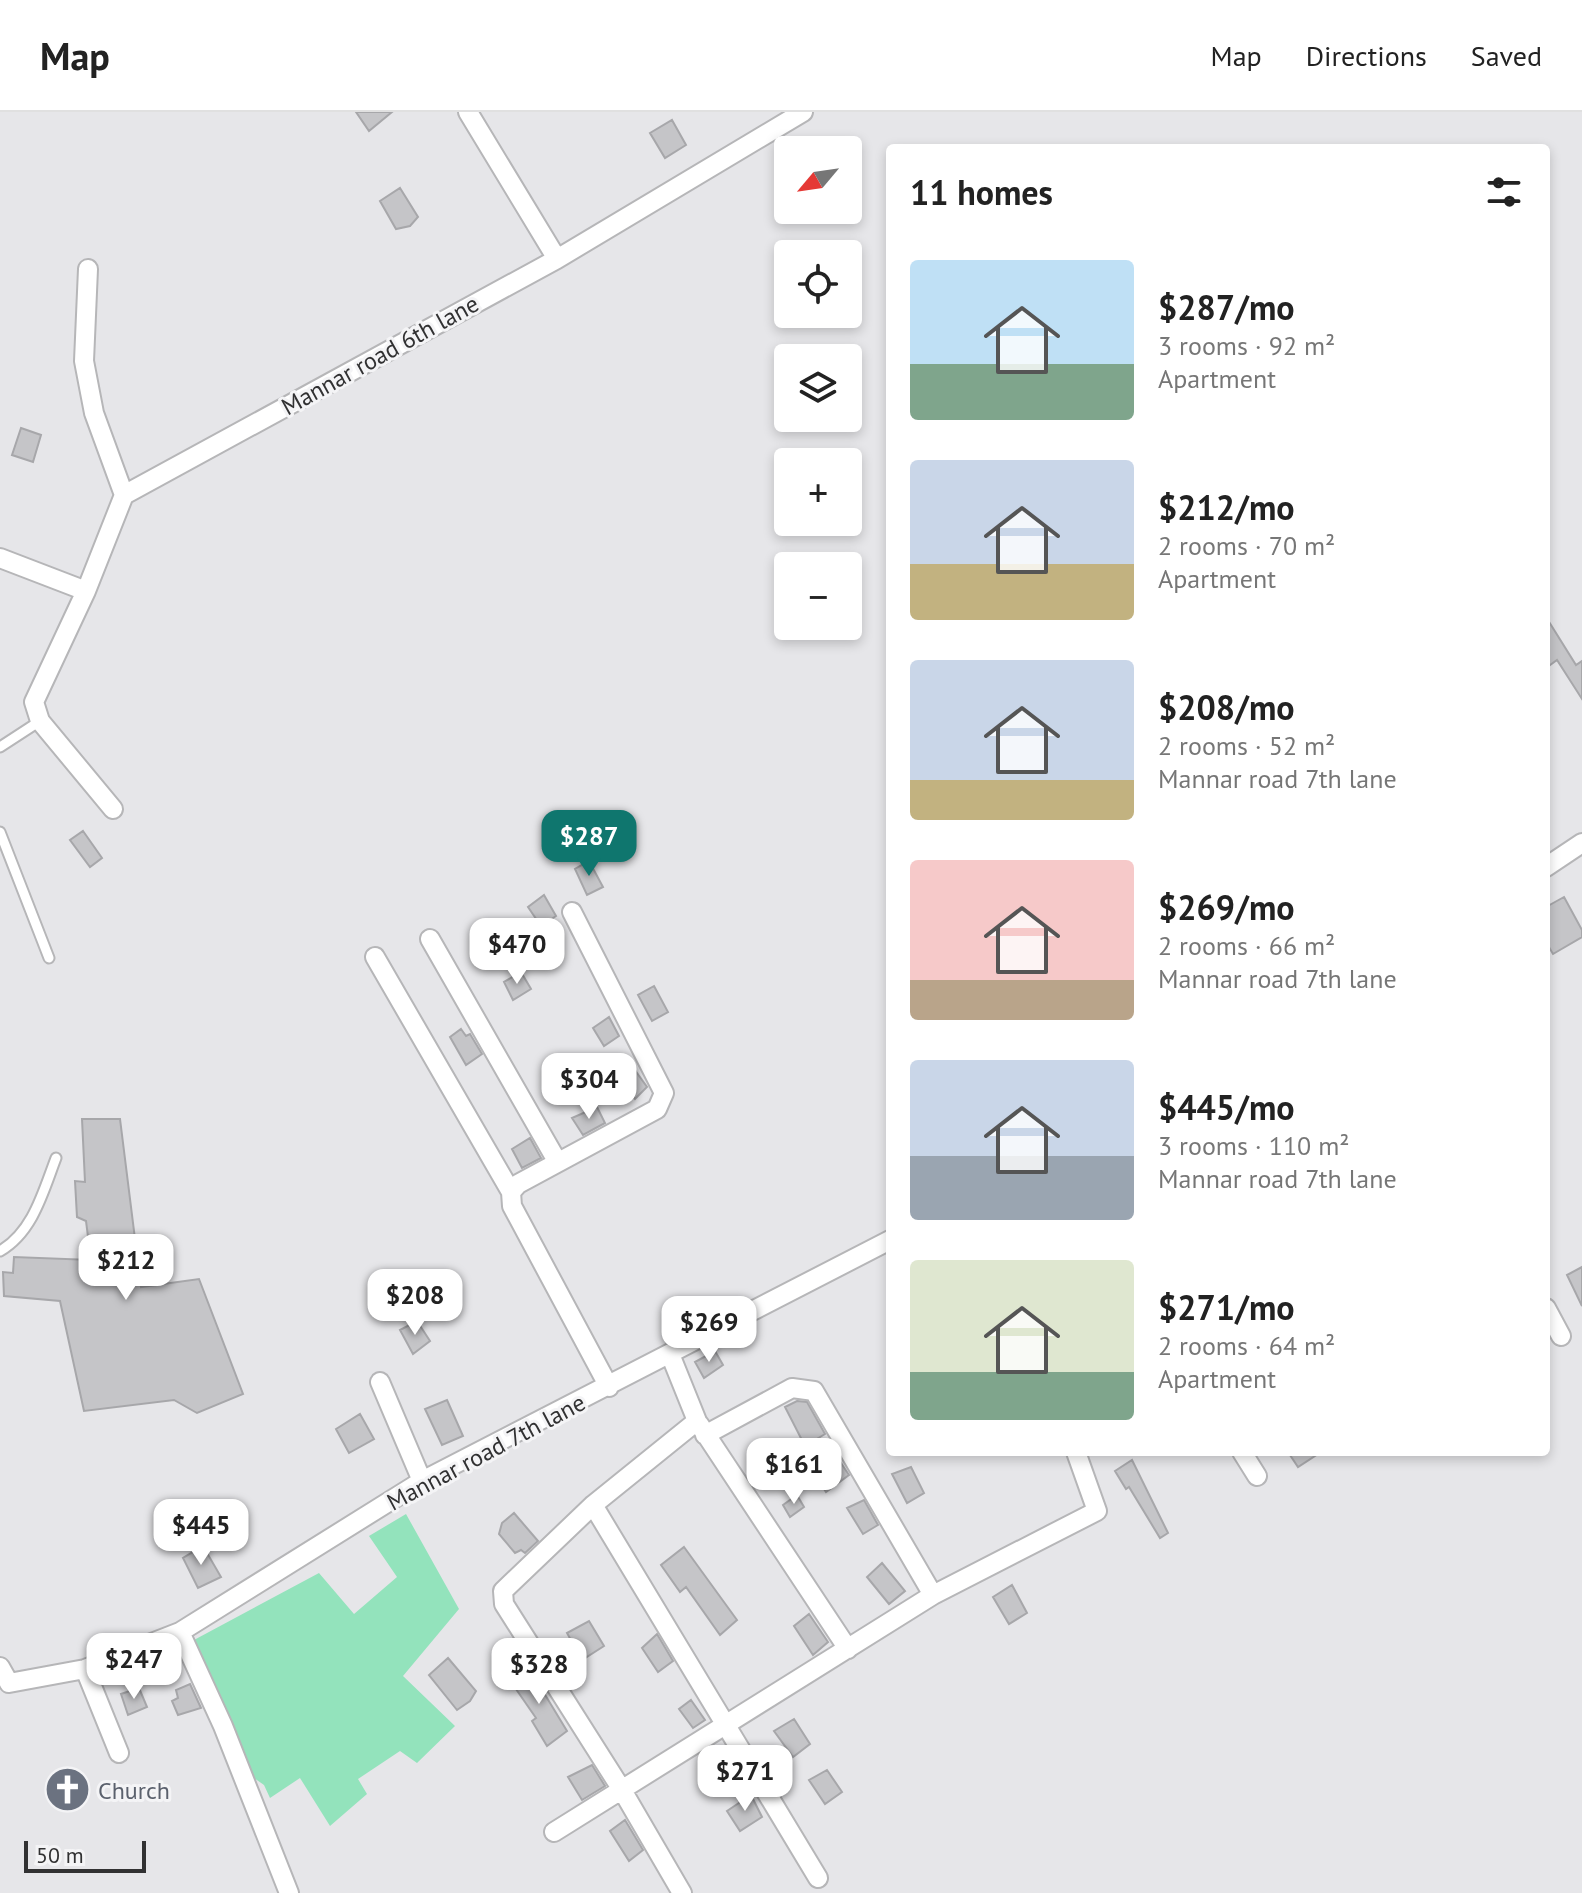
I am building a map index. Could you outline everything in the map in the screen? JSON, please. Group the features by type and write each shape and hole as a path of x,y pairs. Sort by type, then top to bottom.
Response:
{"street":[{"path":"468,112 557,259"},
{"name":"Mannar road 6th lane","path":"124,495 557,259 803,112"},
{"path":"88,269 84,361 94,413 124,495 86,591 34,702 40,721 113,809"},
{"path":"0,558 86,591"},
{"path":"1550,864 1582,843"},
{"path":"511,1192 518,1184 557,1161 657,1109 664,1093 572,912"},
{"path":"430,939 557,1161"},
{"path":"375,957 511,1192 512,1206 609,1387"},
{"name":"Mannar road 7th lane","path":"0,1667 9,1683 85,1669 180,1632 422,1481 886,1242"},
{"path":"1550,1315 1561,1336"},
{"path":"670,1354 701,1428 848,1649"},
{"path":"380,1382 422,1481"},
{"path":"682,1893 622,1790 504,1604 503,1591 593,1505 701,1428 792,1388 814,1391 933,1595"},
{"path":"554,1832 933,1595 1097,1511 1077,1456"},
{"path":"1244,1456 1257,1476"},
{"path":"593,1505 818,1878"},
{"path":"180,1632 223,1726 289,1893"},
{"path":"85,1669 119,1753"}],"lane":[{"path":"0,747 40,721"},
{"path":"0,832 49,958"},
{"path":"0,1251 17,1241 38,1206 56,1158"}],"green space":[{"path":"406,1514 459,1609 403,1676 455,1726 417,1763 400,1751 358,1779 367,1794 330,1826 300,1778 270,1798 264,1785 251,1776 207,1685 194,1640 319,1573 354,1614 397,1577 369,1536"}],"building":[{"path":"356,112 392,112 369,131"},
{"path":"672,120 686,145 665,158 650,133"},
{"path":"400,188 418,217 410,226 396,229 380,201"},
{"path":"21,428 41,435 33,462 12,455"},
{"path":"1550,623 1576,665 1582,661 1582,699 1557,660 1550,665"},
{"path":"83,831 102,858 90,867 70,840"},
{"path":"589,861 603,887 587,895 575,869"},
{"path":"544,895 556,916 541,926 528,907"},
{"path":"1564,897 1582,930 1582,937 1553,954 1550,949 1550,905"},
{"path":"521,972 531,989 513,1000 504,982"},
{"path":"654,986 668,1012 652,1021 638,995"},
{"path":"609,1017 619,1036 604,1046 593,1028"},
{"path":"461,1029 466,1036 470,1034 482,1054 466,1065 450,1037"},
{"path":"632,1066 647,1087 635,1099 618,1079"},
{"path":"597,1107 605,1123 583,1135 572,1118"},
{"path":"82,1119 120,1119 141,1287 199,1279 243,1394 197,1413 174,1400 84,1411 60,1301 4,1296 3,1272 13,1273 14,1257 91,1260 86,1221 77,1217 75,1181 85,1182"},
{"path":"530,1138 541,1158 522,1168 512,1149"},
{"path":"1582,1267 1582,1306 1567,1275"},
{"path":"417,1321 430,1341 413,1354 400,1330"},
{"path":"715,1351 723,1365 704,1378 695,1362"},
{"path":"447,1400 463,1436 442,1445 425,1409"},
{"path":"797,1401 807,1402 825,1434 805,1446 785,1407"},
{"path":"360,1414 374,1439 349,1453 336,1429"},
{"path":"835,1454 849,1475 826,1492 813,1471"},
{"path":"1291,1456 1315,1456 1298,1467"},
{"path":"1132,1460 1168,1533 1160,1538 1129,1487 1126,1489 1115,1471"},
{"path":"911,1467 924,1493 907,1503 892,1474"},
{"path":"797,1495 804,1507 790,1517 783,1505"},
{"path":"864,1500 878,1525 863,1534 847,1508"},
{"path":"514,1513 538,1541 525,1553 521,1550 515,1553 499,1534 502,1523"},
{"path":"203,1546 221,1577 198,1588 183,1558"},
{"path":"684,1547 737,1620 720,1635 686,1587 680,1592 661,1565"},
{"path":"882,1563 905,1591 889,1604 867,1577"},
{"path":"1012,1585 1027,1613 1009,1624 993,1597"},
{"path":"809,1614 828,1642 813,1655 794,1626"},
{"path":"589,1621 604,1646 582,1660 567,1633"},
{"path":"657,1634 673,1661 658,1672 642,1648"},
{"path":"448,1658 476,1691 470,1701 457,1710 429,1675"},
{"path":"527,1665 567,1731 547,1746 532,1721 536,1718 509,1679"},
{"path":"190,1684 201,1708 178,1715 172,1701 178,1698 176,1690"},
{"path":"139,1688 147,1707 128,1715 121,1694"},
{"path":"691,1700 705,1720 693,1728 679,1709"},
{"path":"794,1719 810,1744 793,1757 774,1731"},
{"path":"592,1765 605,1786 582,1800 568,1777"},
{"path":"827,1770 842,1792 825,1804 809,1780"},
{"path":"751,1795 762,1817 740,1831 727,1811"},
{"path":"625,1820 643,1850 629,1861 610,1831"}],"place":[{"name":"Church","path":"67,1790"}]}
